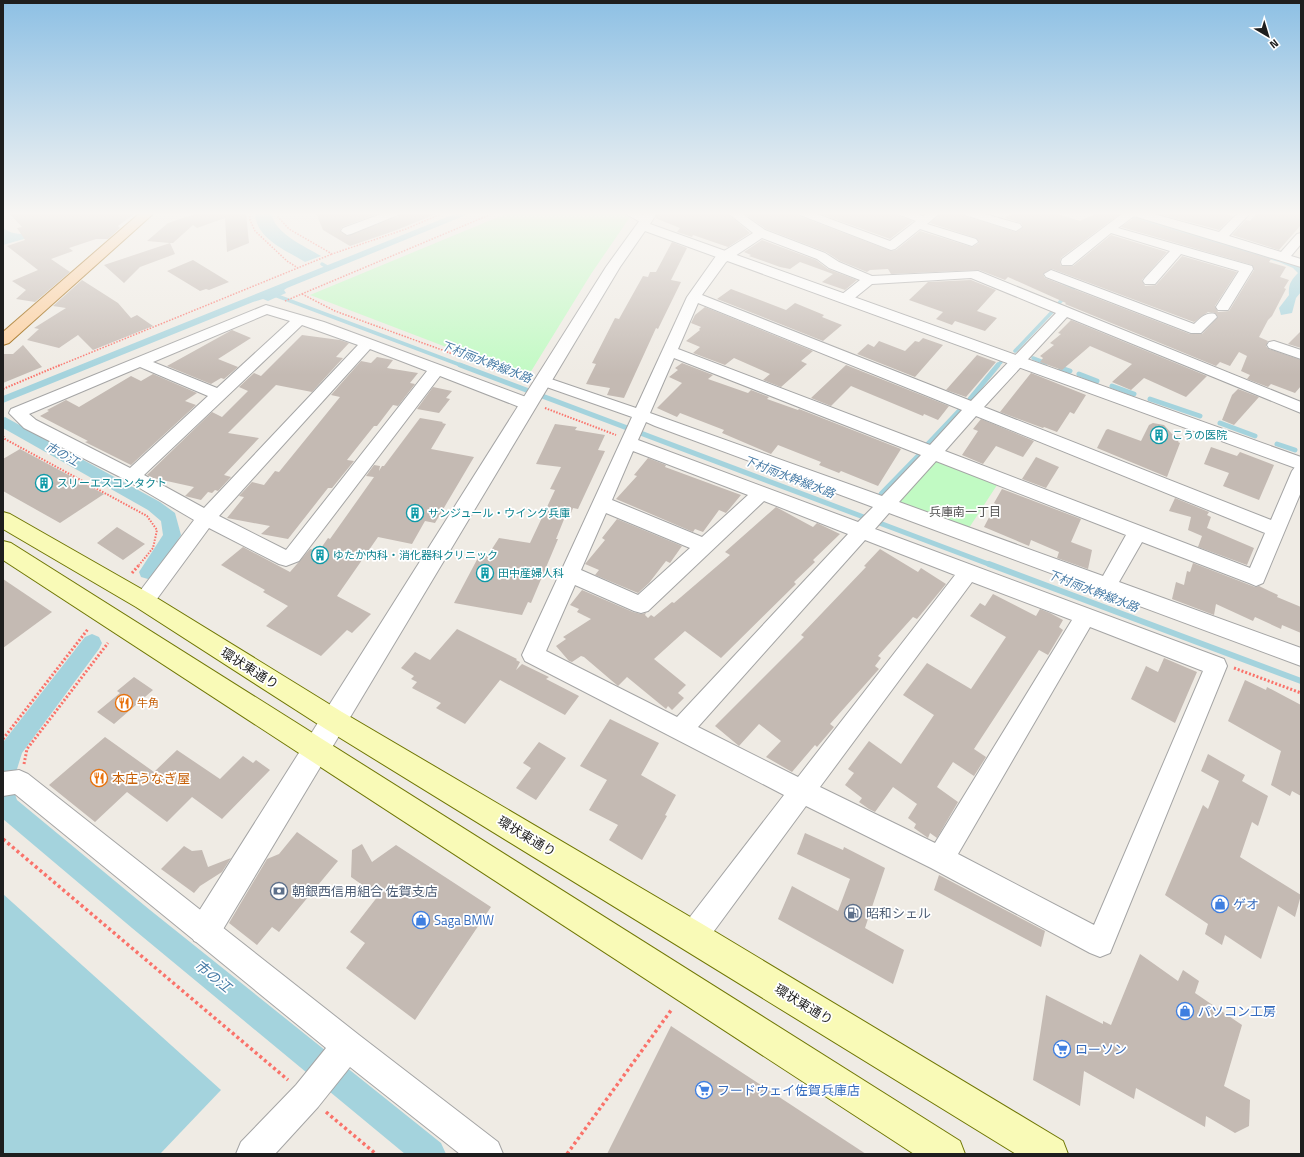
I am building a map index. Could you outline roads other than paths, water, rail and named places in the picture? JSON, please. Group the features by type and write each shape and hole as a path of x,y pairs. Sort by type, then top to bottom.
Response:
{"main road":[{"path":"3,340 86,267"},
{"name":"環状東通り","path":"3,519 144,601 333,720 693,936 1050,1154"},
{"path":"3,549 947,1154"}],"street":[{"path":"205,930 613,267"},
{"path":"629,441 761,493 864,528 969,571 1216,666 1100,943 940,859 803,792 533,655 568,573 694,297 715,267"},
{"path":"760,267 1301,464"},
{"path":"839,267 869,280 973,274 1065,311 1196,330 1210,317"},
{"path":"1150,281 1162,267"},
{"path":"1222,307 1247,269 1240,267"},
{"path":"1051,274 1130,321 1301,408"},
{"path":"846,298 869,280"},
{"path":"694,297 1277,530"},
{"path":"438,369 292,556 286,559 206,518 132,476 30,424 17,413 266,309 320,325 438,369 639,419 883,508 1108,586 1301,657"},
{"path":"681,729 933,452 1065,311"},
{"path":"132,476 299,320"},
{"path":"144,601 206,518 368,343"},
{"path":"1274,345 1301,355"},
{"path":"670,351 1256,578 1301,471"},
{"path":"140,362 218,395"},
{"path":"568,573 641,605 761,493"},
{"path":"601,503 705,546"},
{"path":"1108,586 1138,532"},
{"path":"693,936 969,571"},
{"path":"940,859 1085,616"},
{"path":"11,783 205,930 348,1046 486,1154"},
{"path":"253,1154 307,1096 348,1046"}],"water":[{"path":"323,267 339,267 287,288 284,290 286,293 268,301 263,299 253,302 3,403 3,396"},
{"path":"1291,267 1301,267 1301,292 1296,298 1292,313 1281,315 1279,308 1289,295 1290,283 1298,273"},
{"path":"3,894 221,1090 160,1154 3,1154"}],"waterway":[{"path":"1059,281 1074,288 1059,303"},
{"name":"下村雨水幹線水路","path":"272,294 463,366"},
{"path":"1015,351 1053,311"},
{"path":"1033,358 1046,363"},
{"path":"998,365 1001,362"},
{"name":"下村雨水幹線水路","path":"460,365 991,565"},
{"path":"970,399 998,365"},
{"path":"1061,368 1070,371"},
{"path":"1079,374 1097,381"},
{"path":"1112,386 1134,394"},
{"path":"1150,399 1200,416"},
{"path":"927,445 962,408"},
{"name":"市の江","path":"5,422 154,506 169,518 172,535 148,572"},
{"path":"1220,423 1255,436"},
{"path":"1277,444 1295,450"},
{"path":"881,494 920,454"},
{"name":"下村雨水幹線水路","path":"989,564 1301,681"},
{"name":"市の江","path":"3,778 12,748 92,643"},
{"name":"市の江","path":"3,792 7,807 141,919 430,1154"}],"place":[{"name":"こうの医院","path":"1159,435"},
{"name":"スリーエスコンタクト","path":"44,483"},
{"name":"サンジュール・ウイング兵庫","path":"415,513"},
{"name":"ゆたか内科・消化器科クリニック","path":"320,555"},
{"name":"田中産婦人科","path":"485,573"},
{"name":"牛角","path":"124,703"},
{"name":"本庄うなぎ屋","path":"99,778"},
{"name":"朝銀西信用組合 佐賀支店","path":"279,891"},
{"name":"ゲオ","path":"1220,904"},
{"name":"昭和シェル","path":"853,913"},
{"name":"Saga BMW","path":"421,920"},
{"name":"パソコン工房","path":"1185,1011"},
{"name":"ローソン","path":"1062,1049"},
{"name":"フードウェイ佐賀兵庫店","path":"704,1090"}],"district":[{"name":"兵庫南一丁目","path":"965,512"}]}
